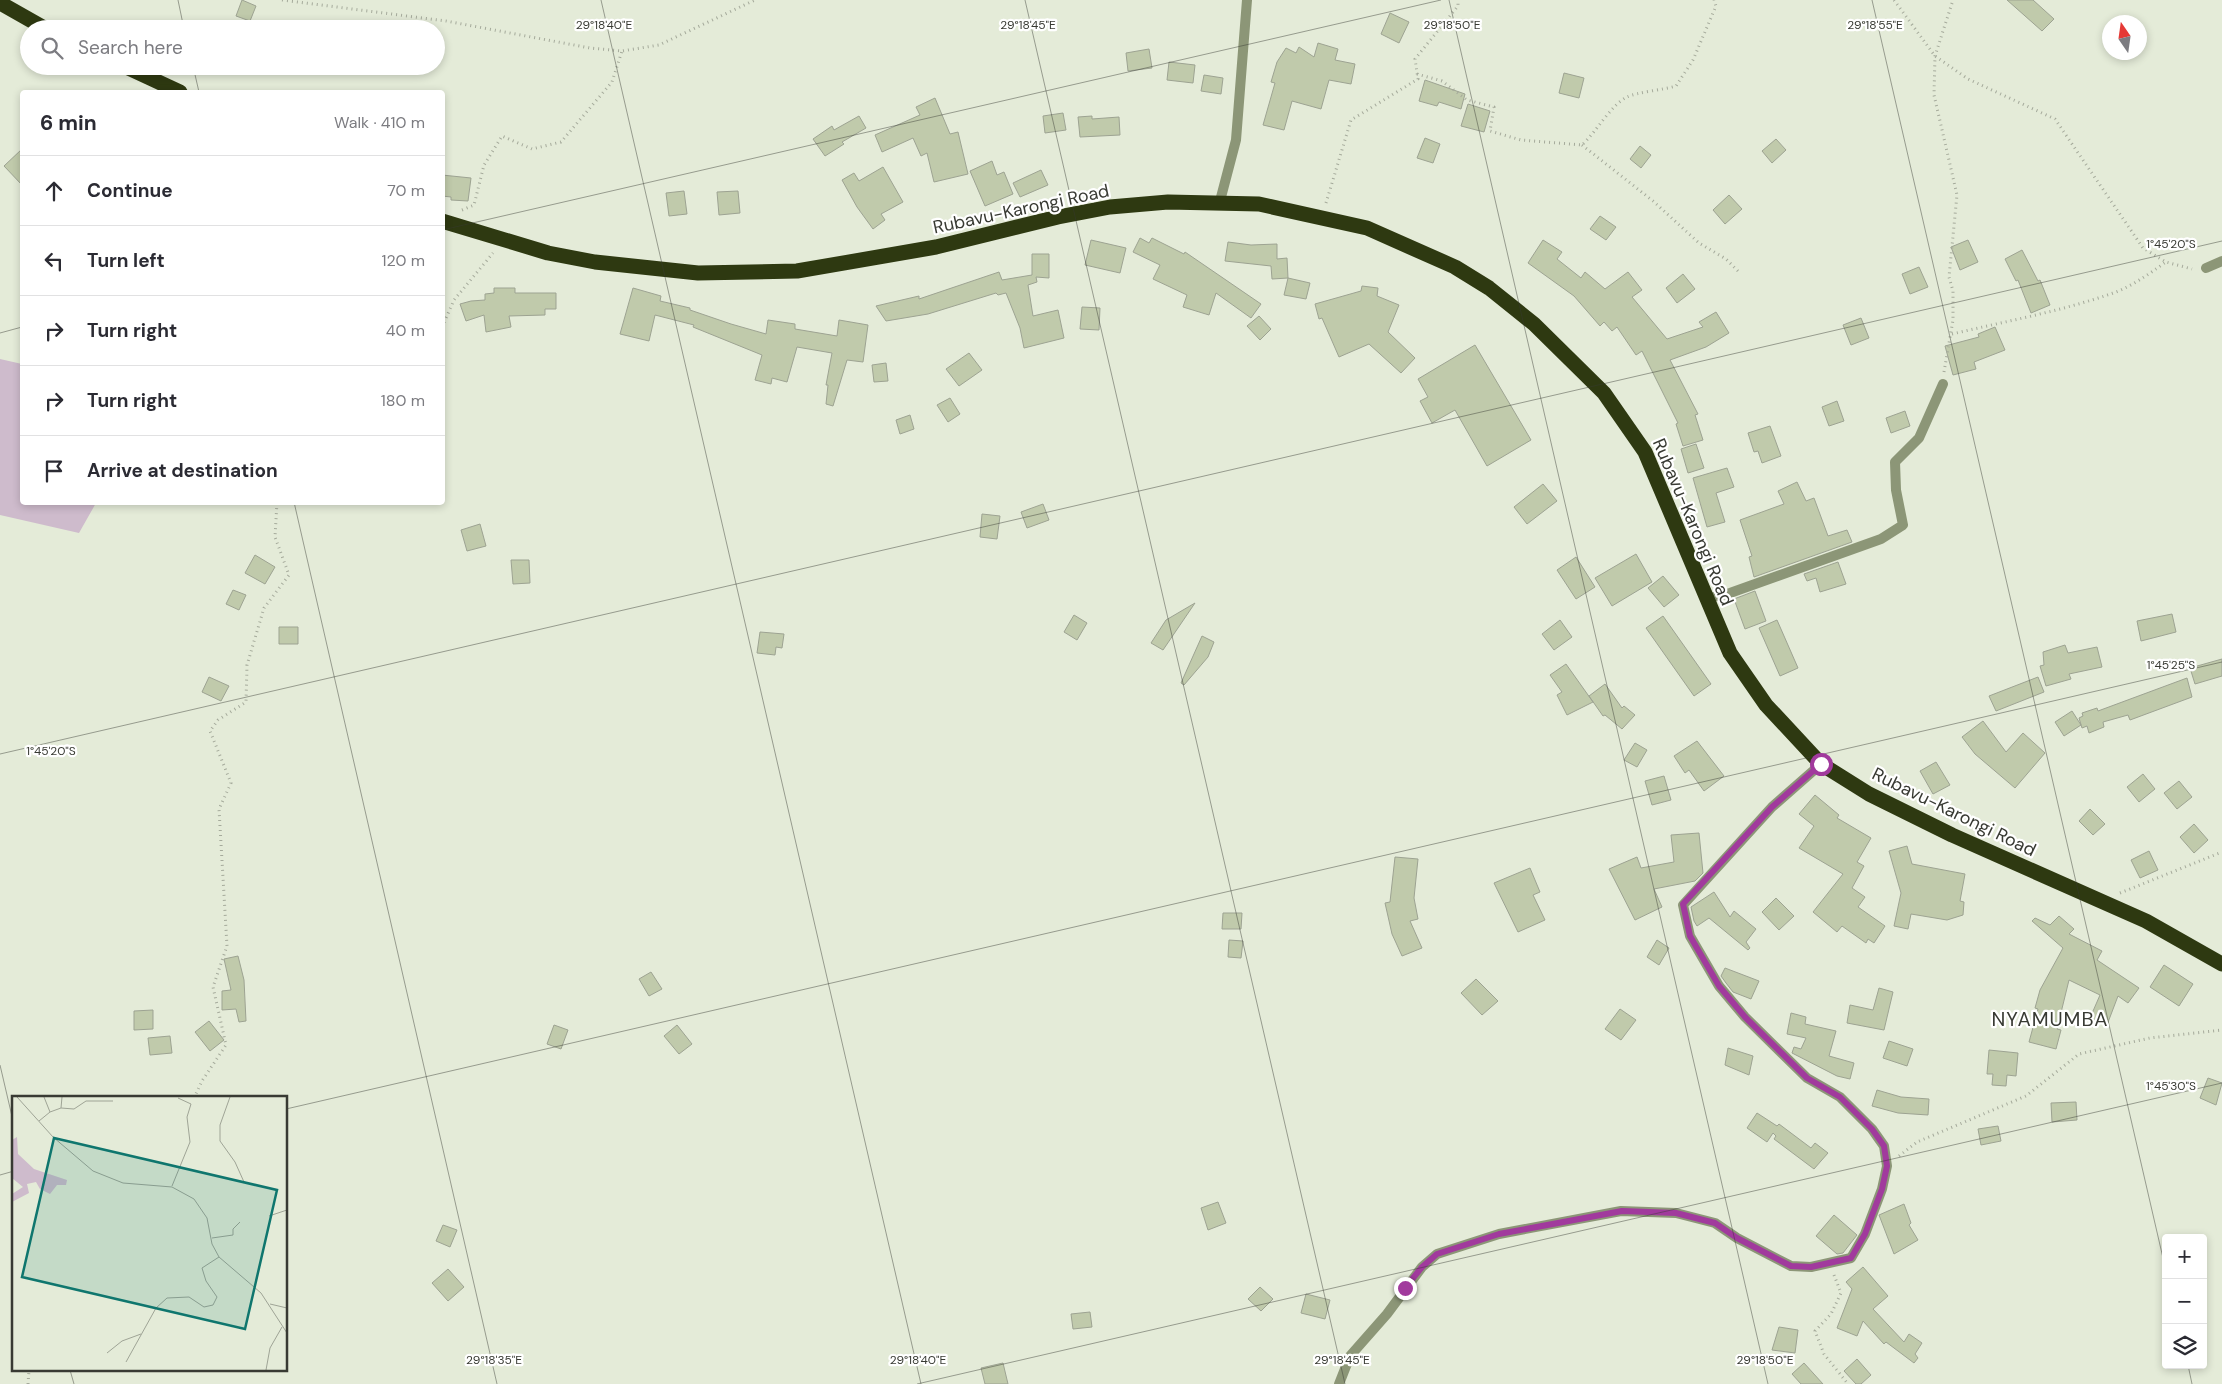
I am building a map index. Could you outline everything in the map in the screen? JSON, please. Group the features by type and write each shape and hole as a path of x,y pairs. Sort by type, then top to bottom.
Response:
{"highway":[{"path":"0,3 30,20"},
{"path":"143,75 176,90"},
{"name":"Rubavu-Karongi Road","path":"445,222 548,252 595,262 698,274 797,271 871,260 936,247 1058,217 1110,207 1168,202 1220,201 1259,204 1322,216 1367,228 1455,267 1489,288 1534,324 1604,393 1645,452 1705,599 1730,653 1766,705 1821,764 1869,794 1952,835 2146,921 2222,964"}],"street":[{"path":"1220,201 1236,140 1247,0"},
{"path":"2206,268 2222,261"},
{"path":"1705,599 1730,593 1881,539 1903,525 1896,490 1895,462 1919,438 1943,384"},
{"path":"1339,1384 1350,1356 1387,1314 1422,1267 1437,1254 1499,1234 1622,1211 1676,1213 1715,1223 1737,1238 1791,1266 1811,1267 1851,1258 1865,1234 1882,1189 1887,1166 1884,1146 1872,1129 1840,1097 1807,1078 1745,1017 1719,986 1690,936 1683,904 1772,807 1821,764"}],"path":[{"path":"282,0 438,20"},
{"path":"445,21 590,48 622,51 659,45 755,0"},
{"path":"1322,216 1351,120 1418,79 1415,59 1458,6 1458,0"},
{"path":"1582,145 1596,132 1612,108 1628,96 1676,86 1693,60 1716,6 1714,0"},
{"path":"1894,0 1935,56 1968,79 2055,119 2143,248 2166,262 2186,269 2206,268"},
{"path":"1943,384 1946,351 1952,334 1953,291 1949,277 1957,195 1934,95 1935,56 1953,0"},
{"path":"458,211 474,205 484,165 502,136 532,149 561,142 612,82 622,51"},
{"path":"1417,74 1442,81 1467,100 1494,107 1490,131 1521,140 1582,145 1653,200 1699,243 1726,259 1739,272"},
{"path":"445,320 454,300 504,239"},
{"path":"1952,334 2041,314 2117,292 2135,283 2166,262"},
{"path":"195,1096 202,1081 226,1045 213,987 227,946 219,809 231,784 210,731 218,720 246,702 247,665 264,608 289,575 275,537 276,505"},
{"path":"2101,901 2222,852"},
{"path":"1887,1166 1917,1142 2026,1096 2079,1054 2150,1038 2222,1030"},
{"path":"1829,1262 1841,1293 1831,1314 1816,1331 1824,1354 1848,1384"}],"shaded area":[{"path":"0,359 20,364 20,505 95,505 79,533 0,515"}],"building":[{"path":"242,0 256,6 250,20 236,16"},
{"path":"2007,0 2033,0 2054,19 2042,31"},
{"path":"1390,13 1409,22 1399,43 1381,34"},
{"path":"1318,43 1338,49 1335,60 1355,64 1351,84 1329,80 1321,109 1292,101 1284,130 1263,125 1275,83 1271,82 1277,62 1286,48 1296,53 1299,47 1314,57"},
{"path":"1149,49 1152,68 1128,71 1126,53"},
{"path":"1169,62 1195,65 1193,83 1167,80"},
{"path":"1564,73 1584,78 1579,98 1559,93"},
{"path":"1204,75 1223,78 1221,94 1201,91"},
{"path":"1425,80 1465,94 1461,109 1439,102 1437,106 1419,101"},
{"path":"935,98 950,134 958,132 968,174 934,182 927,153 921,156 913,138 882,152 875,135 920,115 916,107"},
{"path":"1468,104 1490,111 1484,132 1461,126"},
{"path":"1063,113 1066,130 1045,133 1043,116"},
{"path":"859,116 866,128 842,142 844,144 825,156 813,139 832,126 834,130"},
{"path":"1092,116 1092,119 1119,117 1120,135 1080,137 1078,117"},
{"path":"1425,138 1440,144 1433,163 1417,158"},
{"path":"1776,139 1786,150 1772,163 1762,151"},
{"path":"1640,146 1651,155 1641,168 1630,159"},
{"path":"20,151 20,183 4,166"},
{"path":"992,161 997,175 1004,172 1013,194 985,206 970,171"},
{"path":"883,167 903,202 881,214 885,220 873,229 857,207 842,180 854,173 859,181"},
{"path":"1041,170 1048,185 1020,197 1013,183"},
{"path":"445,175 471,178 468,201 451,200 451,197 445,196"},
{"path":"684,191 687,214 669,216 666,193"},
{"path":"738,191 740,213 719,215 717,192"},
{"path":"1729,195 1742,209 1725,224 1713,210"},
{"path":"1600,216 1616,227 1606,240 1590,229"},
{"path":"1140,238 1149,243 1152,238 1184,254 1185,252 1261,304 1251,318 1216,293 1209,315 1183,307 1187,295 1153,279 1160,265 1133,252"},
{"path":"1091,240 1126,248 1120,273 1085,265"},
{"path":"1543,240 1562,252 1557,259 1581,278 1585,272 1605,289 1628,272 1642,290 1632,297 1667,339 1703,327 1699,322 1716,312 1729,333 1706,347 1670,360 1698,414 1695,415 1703,440 1683,446 1676,424 1678,423 1642,351 1636,355 1617,327 1612,331 1604,322 1600,326 1574,296 1528,263"},
{"path":"1968,240 1978,262 1960,270 1951,247"},
{"path":"1228,242 1251,245 1277,244 1277,259 1287,258 1288,278 1272,279 1271,266 1225,261"},
{"path":"2022,250 2038,281 2040,280 2050,305 2031,313 2018,280 2016,281 2005,259"},
{"path":"1032,254 1049,254 1049,278 1036,277 1037,282 1028,285 1033,316 1058,310 1064,338 1024,348 1020,328 1006,293 998,295 996,293 928,314 886,321 876,306 919,296 919,299 999,272 1002,280 1032,275"},
{"path":"1919,267 1928,287 1910,294 1902,274"},
{"path":"1683,274 1695,289 1677,303 1666,288"},
{"path":"1288,278 1310,283 1306,299 1284,295"},
{"path":"1362,286 1378,288 1377,296 1399,305 1388,332 1415,358 1401,373 1369,344 1339,357 1322,318 1319,319 1315,304 1361,291"},
{"path":"494,288 515,288 515,293 556,293 556,309 545,309 545,315 509,316 511,327 486,332 484,315 466,321 460,304 485,300 485,294 494,293"},
{"path":"633,288 661,296 660,301 690,308 690,310 766,334 768,320 795,324 795,329 837,336 839,320 868,325 863,362 847,360 833,406 826,404 828,385 826,385 832,353 797,347 787,382 772,378 771,384 755,380 762,355 693,327 694,325 655,315 649,341 620,334"},
{"path":"1082,307 1100,308 1099,330 1080,329"},
{"path":"1259,316 1271,329 1260,340 1247,326"},
{"path":"1861,318 1869,338 1851,345 1843,325"},
{"path":"1995,327 2005,350 1974,362 1976,369 1953,375 1945,346 1979,337 1978,334"},
{"path":"1475,345 1531,440 1487,466 1455,410 1432,423 1420,401 1428,397 1418,379"},
{"path":"969,353 982,370 959,386 946,369"},
{"path":"886,363 888,381 874,382 872,365"},
{"path":"950,398 960,414 948,422 937,405"},
{"path":"1837,401 1844,421 1829,426 1822,407"},
{"path":"1905,411 1910,426 1891,433 1886,418"},
{"path":"910,415 914,429 900,434 896,420"},
{"path":"1770,426 1781,456 1762,463 1758,451 1754,452 1748,433"},
{"path":"1696,444 1704,468 1688,473 1681,449"},
{"path":"1727,468 1734,487 1716,493 1725,522 1707,527 1693,478"},
{"path":"1797,482 1806,501 1814,498 1828,536 1847,530 1852,542 1754,577 1749,557 1752,556 1740,520 1784,504 1778,491"},
{"path":"1543,484 1557,501 1527,524 1514,507"},
{"path":"1043,504 1049,520 1027,528 1021,512"},
{"path":"982,514 1000,516 997,539 980,537"},
{"path":"480,524 486,546 467,551 461,530"},
{"path":"1636,554 1652,582 1612,606 1595,578"},
{"path":"255,555 275,567 265,584 245,573"},
{"path":"1576,557 1595,587 1576,599 1557,570"},
{"path":"511,560 529,560 530,583 513,584"},
{"path":"1838,562 1846,584 1820,592 1816,578 1807,581 1804,574"},
{"path":"1663,576 1679,595 1664,607 1648,588"},
{"path":"233,590 246,595 239,610 226,604"},
{"path":"1755,591 1766,621 1745,629 1734,599"},
{"path":"1195,603 1163,650 1151,643 1166,620"},
{"path":"2172,614 2176,632 2141,641 2137,621"},
{"path":"1074,615 1087,623 1077,640 1064,632"},
{"path":"1663,616 1711,684 1694,696 1646,628"},
{"path":"1560,620 1572,637 1554,650 1542,634"},
{"path":"1777,620 1798,668 1780,676 1759,628"},
{"path":"279,627 298,627 298,644 279,644"},
{"path":"760,632 784,634 782,648 776,647 775,655 757,653"},
{"path":"1202,636 1214,642 1208,657 1184,685 1181,683"},
{"path":"2065,645 2068,653 2097,647 2102,667 2069,674 2071,679 2046,686 2040,666 2044,665 2043,652"},
{"path":"2222,659 2222,676 2195,684 2190,668"},
{"path":"1566,664 1593,702 1567,715 1557,695 1562,692 1550,675"},
{"path":"209,677 229,686 221,701 202,692"},
{"path":"2038,677 2044,692 1996,711 1989,696"},
{"path":"2187,678 2192,697 2130,720 2128,715 2103,722 2104,727 2089,733 2087,726 2082,728 2079,718 2083,716 2082,713 2097,708 2098,711"},
{"path":"1605,684 1622,708 1624,706 1635,715 1622,729 1605,715 1603,716 1589,696"},
{"path":"2072,711 2081,725 2064,736 2055,722"},
{"path":"1983,721 2006,752 2023,733 2045,753 2015,788 1975,754 1962,737"},
{"path":"1697,741 1724,776 1704,791 1689,770 1685,773 1674,756"},
{"path":"1635,743 1647,750 1637,767 1624,760"},
{"path":"1936,762 1950,785 1933,794 1920,771"},
{"path":"2143,774 2155,789 2139,802 2127,787"},
{"path":"1664,776 1671,800 1652,805 1645,781"},
{"path":"2179,781 2192,797 2177,809 2164,793"},
{"path":"1815,795 1839,815 1837,818 1871,838 1857,862 1864,866 1852,888 1865,897 1858,907 1885,926 1874,943 1868,939 1866,943 1842,926 1837,932 1813,912 1843,874 1799,848 1814,826 1799,814"},
{"path":"2090,809 2105,824 2093,835 2079,821"},
{"path":"2194,824 2208,840 2194,853 2180,837"},
{"path":"1699,833 1703,873 1695,881 1654,889 1662,907 1635,920 1609,869 1637,857 1641,868 1674,862 1671,835"},
{"path":"1907,846 1912,864 1965,874 1960,901 1964,902 1963,915 1947,920 1911,914 1908,929 1894,926 1901,893 1889,851"},
{"path":"2149,851 2158,870 2140,878 2131,860"},
{"path":"1395,857 1418,859 1414,898 1418,919 1410,921 1422,948 1402,956 1392,934 1385,903 1390,902"},
{"path":"1530,868 1540,892 1533,895 1545,920 1518,932 1494,883"},
{"path":"1714,892 1730,917 1734,911 1756,929 1746,942 1750,948 1748,950 1709,918 1697,926 1694,921 1691,907"},
{"path":"1776,898 1794,916 1779,930 1762,912"},
{"path":"1223,913 1242,913 1241,929 1222,929"},
{"path":"2059,916 2074,929 2069,934 2102,951 2097,960 2139,988 2128,1003 2118,996 2107,1025 2090,1018 2100,995 2069,980 2057,1029 2061,1030 2056,1049 2029,1042 2038,1009 2035,1008 2040,990 2063,948 2032,921 2035,918 2050,925"},
{"path":"1229,940 1243,941 1241,958 1228,957"},
{"path":"1657,940 1669,948 1659,965 1647,957"},
{"path":"238,956 244,980 246,1021 239,1022 236,1009 222,1010 222,991 231,990 224,959"},
{"path":"2164,965 2193,984 2179,1006 2150,987"},
{"path":"1725,968 1759,981 1751,999 1733,992 1721,976"},
{"path":"651,972 662,989 649,996 639,979"},
{"path":"1476,979 1498,1001 1482,1015 1461,993"},
{"path":"1879,988 1893,992 1884,1030 1847,1023 1850,1005 1873,1010"},
{"path":"1620,1009 1636,1020 1621,1040 1605,1029"},
{"path":"153,1010 153,1029 134,1030 134,1011"},
{"path":"1791,1013 1806,1017 1805,1024 1836,1031 1829,1056 1854,1063 1850,1079 1837,1076 1792,1053 1794,1047 1801,1049 1806,1038 1787,1034"},
{"path":"209,1021 224,1040 210,1051 195,1032"},
{"path":"554,1025 568,1030 561,1049 547,1044"},
{"path":"677,1025 692,1044 679,1054 664,1036"},
{"path":"170,1036 172,1053 150,1055 148,1038"},
{"path":"1889,1041 1913,1049 1907,1066 1883,1058"},
{"path":"1728,1048 1753,1056 1749,1075 1725,1065"},
{"path":"1989,1050 2018,1053 2016,1076 2007,1075 2006,1086 1992,1085 1993,1074 1987,1074"},
{"path":"2208,1078 2222,1083 2216,1105 2200,1098"},
{"path":"1877,1090 1901,1097 1929,1099 1928,1115 1898,1113 1872,1106"},
{"path":"2076,1102 2077,1120 2052,1122 2051,1103"},
{"path":"1757,1113 1777,1126 1779,1124 1811,1148 1815,1143 1828,1153 1814,1169 1774,1139 1776,1136 1773,1133 1767,1142 1747,1128"},
{"path":"1998,1126 2001,1141 1981,1145 1978,1129"},
{"path":"1218,1202 1226,1223 1208,1230 1201,1208"},
{"path":"1904,1204 1911,1223 1909,1225 1918,1240 1894,1254 1879,1215"},
{"path":"1834,1215 1857,1235 1843,1253 1837,1254 1816,1236"},
{"path":"443,1225 457,1230 450,1247 436,1241"},
{"path":"1863,1267 1888,1296 1873,1309 1904,1342 1909,1334 1922,1343 1915,1354 1918,1358 1914,1363 1886,1342 1884,1344 1863,1321 1857,1336 1837,1328 1852,1289 1846,1282"},
{"path":"448,1269 464,1287 448,1301 432,1283"},
{"path":"1260,1287 1273,1299 1261,1311 1248,1299"},
{"path":"1306,1294 1330,1300 1325,1319 1301,1313"},
{"path":"1090,1312 1092,1327 1073,1329 1071,1314"},
{"path":"1779,1327 1798,1330 1795,1353 1772,1350"},
{"path":"1857,1359 1871,1375 1861,1384 1856,1384 1844,1371"},
{"path":"1003,1363 1008,1384 985,1384 981,1368"},
{"path":"1804,1363 1823,1384 1801,1384 1792,1374"}],"district":[{"name":"NYAMUMBA","path":"2050,1019"}],"route":[{"path":"1405,1288 1422,1267 1437,1254 1461,1248 1499,1234 1622,1211 1676,1213 1715,1223 1737,1238 1791,1266 1811,1267 1851,1258 1874,1214 1882,1189 1887,1166 1884,1146 1872,1129 1840,1097 1807,1078 1745,1017 1719,986 1690,936 1683,904 1772,807 1821,764"}]}
